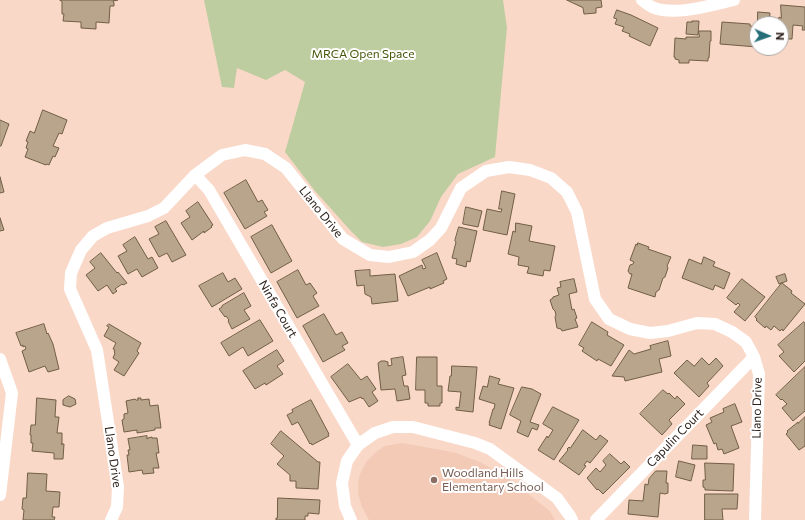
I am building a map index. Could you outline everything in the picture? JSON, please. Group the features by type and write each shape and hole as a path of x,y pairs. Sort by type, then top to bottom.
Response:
{"street":[{"path":"642,0 652,7 669,11 686,10 734,0"},
{"name":"Llano Drive","path":"111,520 117,508 118,487 97,350 70,289 71,273 81,250 93,236 107,228 148,216 164,208 195,175 222,155 244,150 265,154 286,168 343,239 370,255 389,257 413,252 430,240 441,228 461,188 486,171 509,167 530,170 551,178 567,192 577,212 595,299 609,319 630,329 650,333 668,331 697,323 715,324 732,332 746,342 754,357 759,374 755,520"},
{"name":"Ninfa Court","path":"195,175 209,190 358,445"},
{"name":"Capulin Court","path":"596,520 754,357"},
{"path":"0,359 12,393 0,495"},
{"path":"352,520 344,506 342,483 347,461 358,445 375,433 393,427 413,427 475,443 490,449 557,498 572,520"}],"shaded area":[{"name":"Woodland Hills Elementary School","path":"402,443 456,453 480,462 508,478 550,511 555,520 369,520 362,507 358,494 360,474 366,462 377,451 385,446"}],"green space":[{"name":"MRCA Open Space","path":"204,0 503,0 507,28 495,157 458,174 441,197 430,221 417,237 401,244 383,247 362,242 315,191 285,152 305,82 285,70 266,80 237,68 234,88 222,87"}],"building":[{"path":"60,0 118,0 113,1 114,6 110,6 109,23 96,22 96,29 81,28 81,22 63,21 64,14 62,14 62,2"},
{"path":"567,0 601,0 602,7 596,8 596,13 584,14 583,8"},
{"path":"781,5 805,7 805,30 802,30 803,26 793,25 792,39 789,39 789,16 781,16"},
{"path":"617,10 658,28 650,46 629,36 630,34 622,31 624,27 615,24 617,19 614,18"},
{"path":"758,12 770,13 770,16 758,16"},
{"path":"699,21 698,35 686,34 687,22"},
{"path":"722,22 749,24 749,46 720,44"},
{"path":"699,31 711,31 708,61 689,60 689,63 679,63 679,60 675,59 674,57 675,38 686,39 686,37 699,37"},
{"path":"43,110 67,120 62,134 59,133 53,146 59,148 49,165 25,157 28,149 26,148 28,142 26,141 30,131 34,133"},
{"path":"0,120 9,124 1,146 0,146"},
{"path":"0,177 4,192 0,193"},
{"path":"246,180 258,202 262,200 268,210 264,212 267,216 245,229 224,193"},
{"path":"502,191 515,194 507,235 483,230 487,209 501,212 502,209 499,209"},
{"path":"198,202 213,225 204,233 204,231 192,240 181,223 190,217 186,211"},
{"path":"466,207 482,211 478,227 463,224"},
{"path":"0,218 4,230 0,231"},
{"path":"166,221 186,255 172,262 167,253 159,257 149,239 159,234 155,227"},
{"path":"516,223 532,226 529,241 555,246 550,271 544,270 543,276 527,273 529,267 518,265 519,257 508,254 513,231 515,232"},
{"path":"272,225 292,261 271,273 251,237"},
{"path":"459,227 477,231 470,262 467,261 466,267 456,264 457,259 452,258"},
{"path":"135,237 148,259 152,257 158,268 142,277 137,269 128,274 118,256 127,251 123,245"},
{"path":"638,243 649,247 648,249 671,257 667,266 668,268 665,277 663,278 659,290 656,292 655,297 628,288 632,274 628,271 630,265 634,262 630,260 636,244 637,245"},
{"path":"101,253 127,283 122,284 115,289 117,291 113,294 107,285 98,291 86,275 95,268 90,262"},
{"path":"437,253 447,279 443,281 444,283 408,296 399,276 422,265 423,269 426,268 422,260"},
{"path":"704,257 715,262 713,266 730,273 724,289 715,285 713,290 682,278 689,259 701,264"},
{"path":"298,270 306,285 310,283 317,293 313,296 319,306 297,318 277,282"},
{"path":"370,270 370,276 395,274 398,301 372,304 371,297 365,294 364,285 357,286 355,271"},
{"path":"223,273 228,282 235,278 242,289 212,307 199,286"},
{"path":"785,274 787,281 779,284 776,277"},
{"path":"574,279 577,292 569,294 572,310 574,309 577,318 575,319 578,327 562,331 561,329 557,328 555,311 550,300 559,295 557,288 561,287 560,282"},
{"path":"742,279 765,297 745,321 734,312 740,305 738,303 736,305 727,298"},
{"path":"782,283 792,291 791,293 805,304 783,331 782,329 780,331 774,326 771,330 766,326 765,328 756,320 757,319 755,317"},
{"path":"244,293 251,306 244,310 250,319 232,329 228,321 229,320 219,309"},
{"path":"324,314 336,335 342,332 348,343 342,346 345,350 323,362 303,326"},
{"path":"260,320 273,341 248,356 243,347 229,356 221,343"},
{"path":"592,322 608,332 607,335 624,345 611,366 598,359 597,361 582,351 584,348 579,345"},
{"path":"804,322 805,361 794,372 779,356 784,352 778,345"},
{"path":"44,324 47,334 48,333 53,344 59,369 48,372 45,366 29,372 22,351 26,349 25,346 21,346 16,333"},
{"path":"109,324 141,343 137,351 139,353 124,376 114,370 119,362 113,358 115,350 113,349 116,343 104,336"},
{"path":"668,341 671,356 659,359 662,372 625,381 624,377 612,376 629,350 634,354 651,349 650,346"},
{"path":"277,350 284,361 277,366 283,374 266,385 265,383 255,389 243,371"},
{"path":"403,357 406,375 402,376 404,386 408,386 410,399 397,401 395,389 381,390 378,363 385,361 388,362 388,366 392,365 391,359"},
{"path":"417,357 437,357 437,386 442,386 442,403 440,403 440,406 428,406 428,403 425,403 425,390 416,390"},
{"path":"702,358 709,365 716,358 723,366 707,383 709,386 699,397 674,373 687,360 694,366"},
{"path":"348,364 361,380 367,376 376,389 372,392 378,401 369,407 361,397 349,402 331,377"},
{"path":"452,366 477,367 473,412 456,410 456,407 459,408 461,392 448,391"},
{"path":"805,367 805,411 793,421 782,408 787,404 776,395"},
{"path":"490,376 500,379 498,384 514,388 501,429 489,425 495,404 479,399 483,386 487,387"},
{"path":"522,387 532,389 541,394 530,422 539,425 537,430 532,428 528,437 517,432 521,421 510,415"},
{"path":"663,390 675,399 677,396 685,404 669,420 672,424 662,435 640,414"},
{"path":"69,396 75,399 76,404 70,407 63,405 63,400"},
{"path":"37,398 56,400 55,417 59,417 57,433 62,433 62,444 64,444 63,459 54,459 54,453 32,451 33,443 31,443 30,435 31,425 35,425"},
{"path":"138,398 141,398 141,400 149,399 150,406 158,405 161,428 155,428 155,430 137,433 137,430 124,432 122,420 124,419 124,414 128,413 126,401 135,399 138,400"},
{"path":"311,400 329,434 329,436 312,445 298,422 292,425 287,415 293,412 292,410"},
{"path":"735,404 742,422 731,426 739,448 724,454 722,449 718,450 716,443 714,444 706,425 712,422 710,418 724,412 723,409"},
{"path":"553,407 579,420 554,460 538,450 553,430 543,424"},
{"path":"805,417 805,446 799,450 786,434 788,432 787,431"},
{"path":"583,430 596,440 600,435 608,441 590,463 587,461 584,465 586,466 579,475 559,461"},
{"path":"281,431 318,462 320,462 318,489 296,488 296,481 290,481 290,475 277,464 284,456 271,444"},
{"path":"147,436 147,439 152,437 157,438 159,453 156,453 159,468 153,468 154,473 143,474 142,470 129,472 127,455 129,455 128,450 130,450 128,439"},
{"path":"693,445 707,446 707,459 692,459"},
{"path":"610,454 621,464 624,461 630,467 603,494 598,489 597,490 587,478 596,468 600,472 606,465 603,461"},
{"path":"679,461 695,465 691,481 676,477"},
{"path":"705,463 734,464 733,491 705,490 703,487 703,480 705,480"},
{"path":"656,471 667,471 666,483 668,483 668,493 660,493 658,517 628,514 629,500 643,501 645,484 648,485 649,479"},
{"path":"28,473 47,474 46,491 60,492 59,507 53,507 52,517 55,517 54,520 23,520 23,498 26,498"},
{"path":"705,494 738,494 737,509 722,509 723,520 705,520"},
{"path":"278,498 320,500 319,514 308,513 308,516 305,516 305,520 276,520"}],"place":[{"name":"Woodland Hills Elementary School","path":"434,480"}]}
